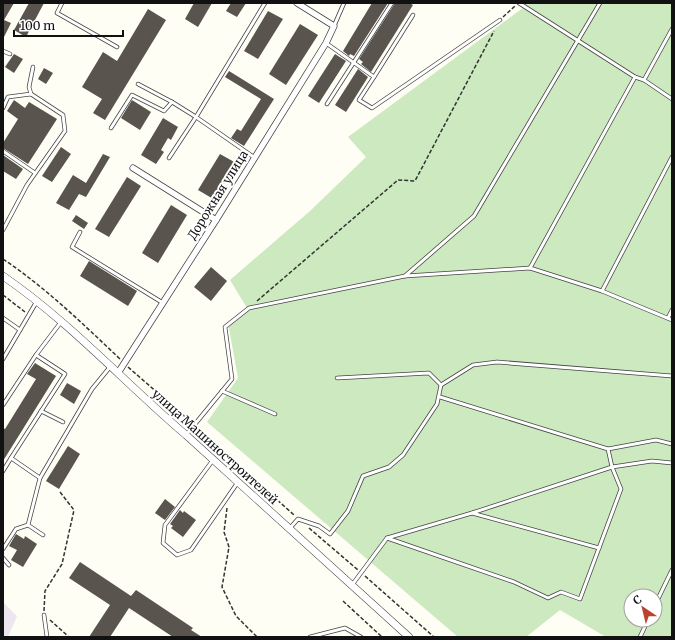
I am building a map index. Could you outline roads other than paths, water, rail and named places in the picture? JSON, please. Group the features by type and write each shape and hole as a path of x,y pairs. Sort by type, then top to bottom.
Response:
{"street":[{"path":"297,3 334,26"},
{"name":"Дорожная улица","path":"118,373 255,158 326,43 334,26"},
{"path":"133,168 216,220"},
{"name":"улица Машиностроителей","path":"3,276 37,301 61,322 152,406 213,459 409,637"}],"lane":[{"path":"62,3 58,13 117,47"},
{"path":"169,158 196,117 264,3"},
{"path":"334,26 344,3"},
{"path":"327,104 392,3"},
{"path":"518,3 577,42 635,77 644,80 672,99"},
{"path":"405,276 474,216 600,3"},
{"path":"413,15 359,100 372,108 500,20"},
{"path":"644,80 672,29"},
{"path":"326,43 374,77"},
{"path":"3,50 10,54"},
{"path":"31,94 29,87 33,67"},
{"path":"530,268 635,77"},
{"path":"138,84 196,117 255,158"},
{"path":"3,108 8,97 31,94 63,115 64,131 35,173 3,228"},
{"path":"111,128 132,95 164,110 172,102"},
{"path":"3,150 35,173"},
{"path":"602,291 672,157"},
{"path":"80,232 72,247 163,303"},
{"path":"186,435 232,379 225,327 249,308 405,276 530,268 602,291 672,320"},
{"path":"3,359 37,301"},
{"path":"668,318 672,310"},
{"path":"3,318 20,330"},
{"path":"3,405 36,355 61,322"},
{"path":"3,348 8,351"},
{"path":"3,471 65,374 36,355"},
{"path":"441,385 473,364 497,362 672,376"},
{"path":"28,525 40,478 92,389 110,367"},
{"path":"290,529 298,519 319,526 330,534 348,511 363,476 389,467 404,455 440,397 441,385 429,373 337,378"},
{"path":"222,391 275,414"},
{"path":"440,397 608,449 656,440 672,444"},
{"path":"41,411 63,422"},
{"path":"387,538 514,582 548,598 561,592 580,599 621,490 612,467 608,449"},
{"path":"11,458 40,478"},
{"path":"213,459 165,525 163,543 177,555 191,550 238,482"},
{"path":"352,585 387,538 472,513 612,467 652,461 672,463"},
{"path":"472,513 599,548"},
{"path":"28,525 43,535"},
{"path":"3,549 16,529 28,525"},
{"path":"3,558 9,565"},
{"path":"663,589 672,570"},
{"path":"44,615 47,637"},
{"path":"310,637 345,628 361,637"}]}
